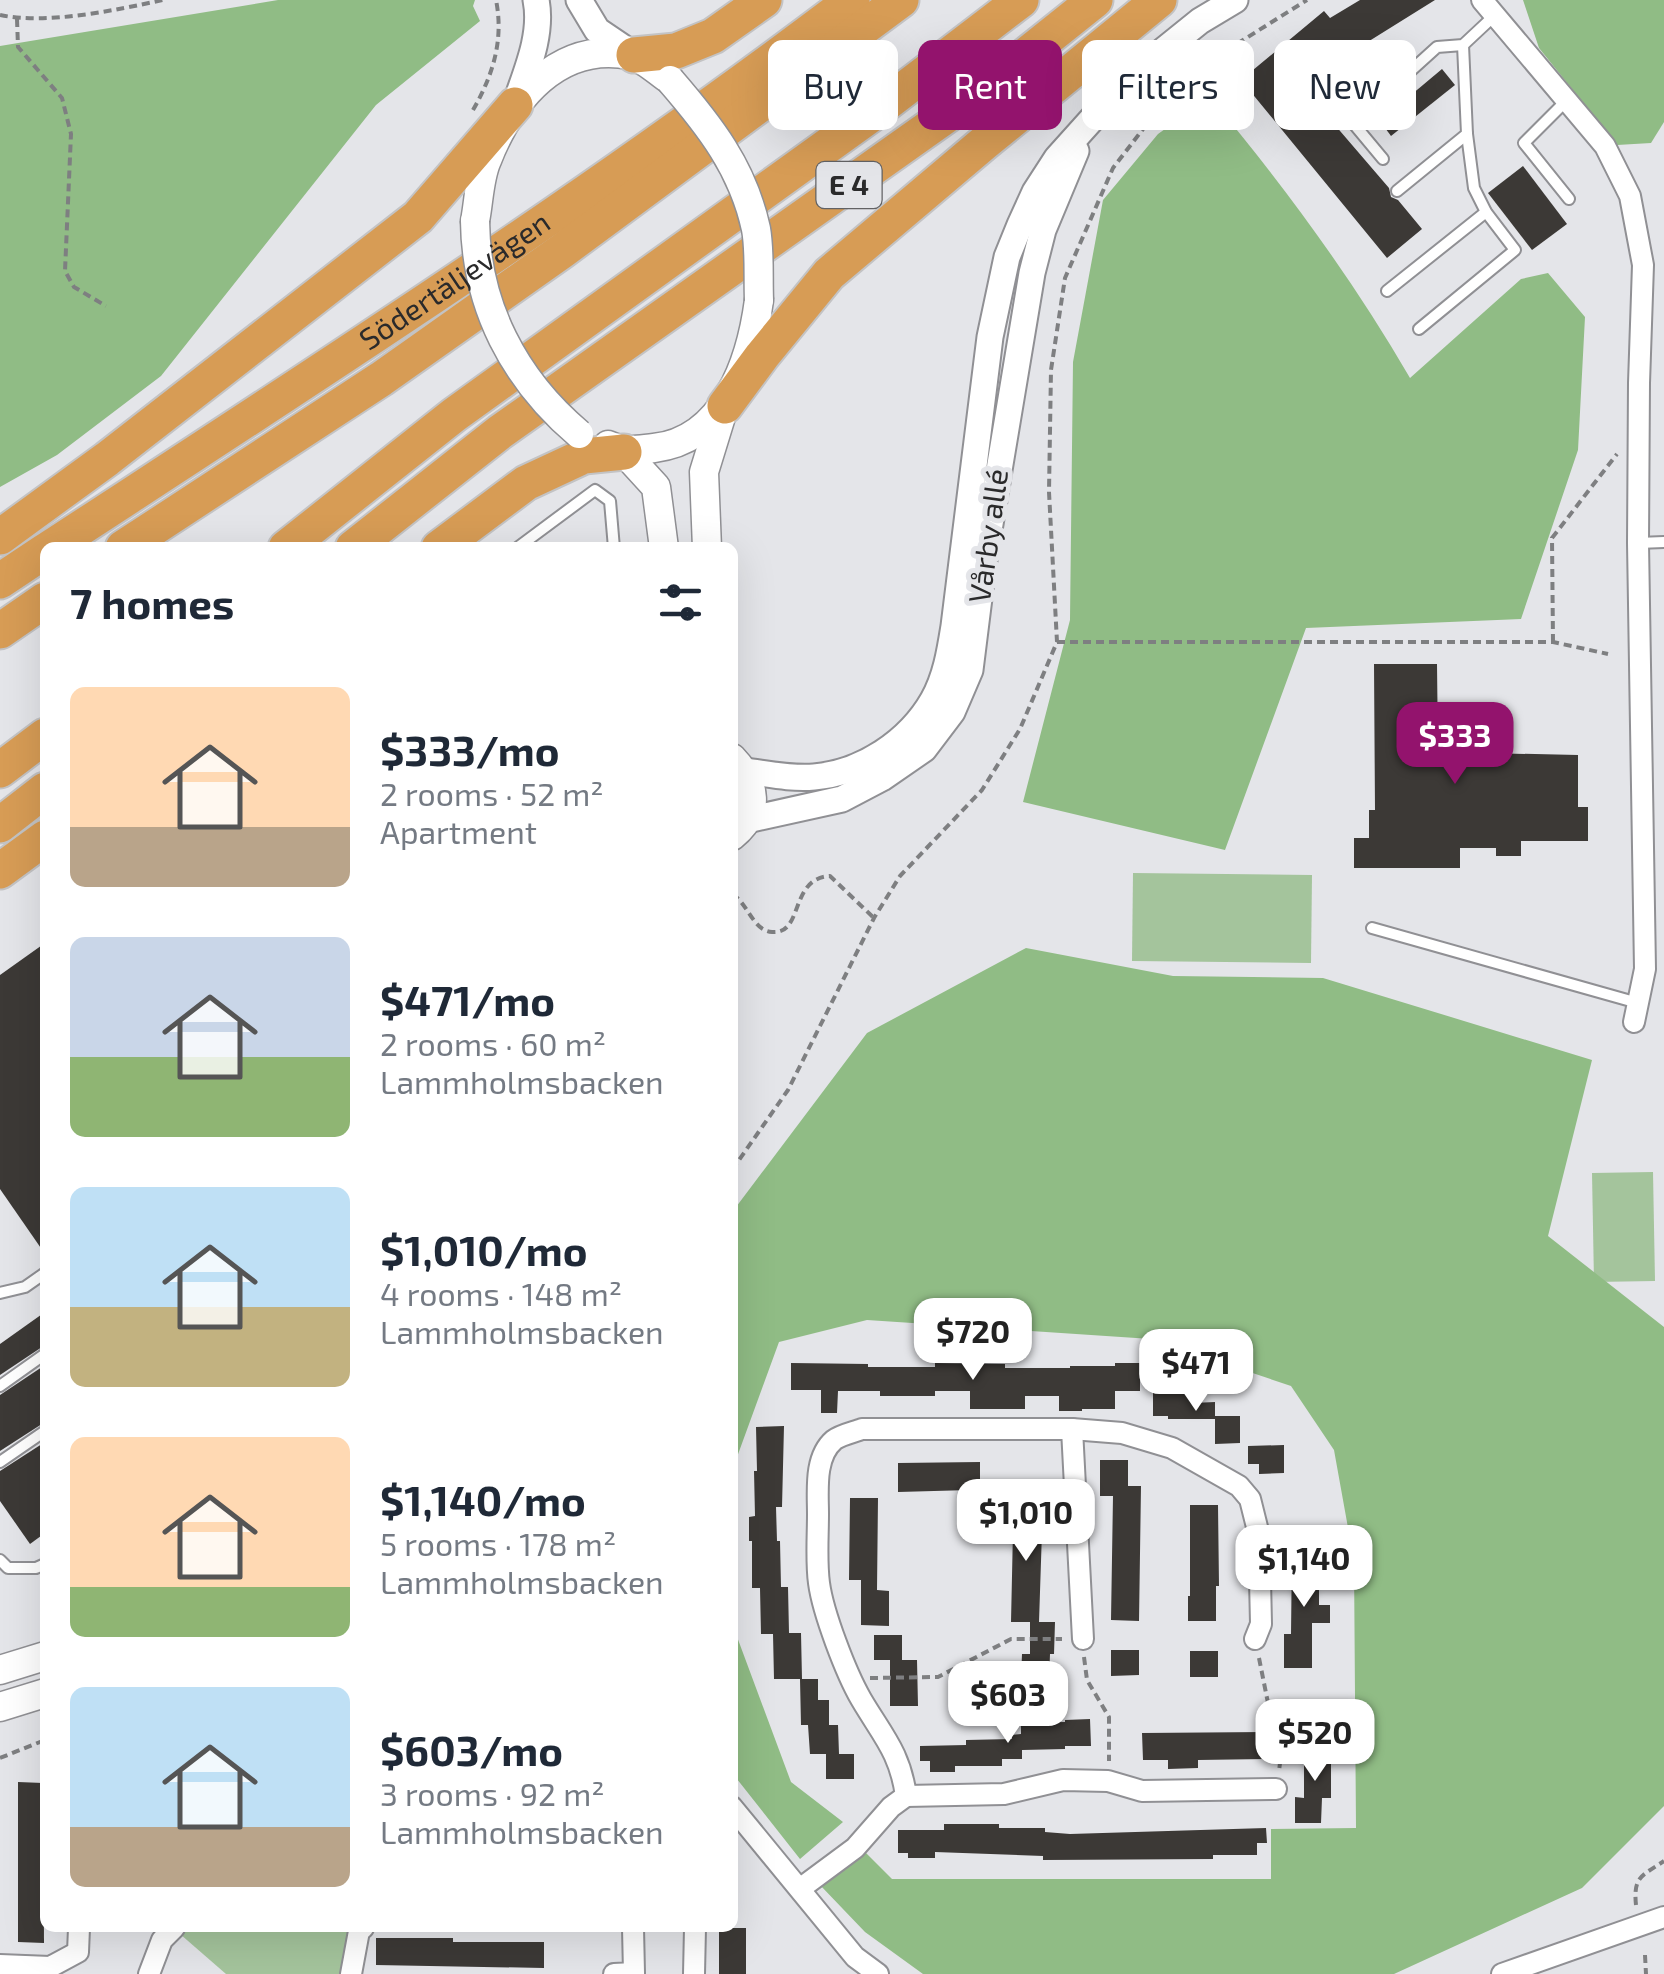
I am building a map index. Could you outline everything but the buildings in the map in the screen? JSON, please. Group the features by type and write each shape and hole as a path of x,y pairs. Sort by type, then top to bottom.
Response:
{"highway":[{"path":"634,56 676,52 713,36 764,0"},
{"name":"Södertäljevägen","path":"59,542 306,382 527,232 852,0"},
{"path":"131,542 381,379 902,0"},
{"path":"294,542 454,415 876,111 1021,0"},
{"name":"E 4","path":"362,542 500,432 981,91 1095,0"},
{"path":"725,406 829,274 1159,0"},
{"path":"0,538 418,217 515,104"},
{"path":"447,542 526,483 584,456 624,452"},
{"name":"Södertäljevägen","path":"0,581 40,554"},
{"path":"0,631 40,603"},
{"path":"0,770 40,740"},
{"path":"0,825 40,794"},
{"path":"0,871 40,842"}],"main road":[{"path":"663,542 656,487 624,452 579,434 554,413 514,361 480,276 476,221 485,162 515,104 559,64 596,54 634,56 670,80 708,124 729,158 756,232 759,300 755,330 704,472 707,542"},
{"path":"624,452 670,446 697,432 725,406"},
{"path":"738,764 751,787 752,804 738,833"},
{"path":"0,1670 40,1658"},
{"path":"0,1707 40,1695"}],"street":[{"path":"515,104 536,41 536,0"},
{"path":"580,0 597,30 634,56"},
{"name":"Vårby allé","path":"1176,40 1236,0"},
{"path":"1488,8 1605,146 1630,196 1643,265 1638,543 1645,968 1636,1013"},
{"name":"Vårby allé","path":"738,761 812,777 856,768 877,757 918,722 933,699 949,659 988,349 1007,257 1036,192 1058,158 1084,130"},
{"name":"Vårby allé","path":"738,833 842,799 882,778 924,749 952,712 970,670 983,566 1032,272 1043,230 1085,130"},
{"path":"906,1796 896,1754 861,1699 822,1600 818,1580 818,1484 822,1458 834,1440 862,1428 1072,1428 1122,1433 1172,1448 1239,1486 1250,1499 1259,1535 1261,1624 1255,1639"},
{"path":"1072,1428 1082,1639"},
{"path":"801,1888 855,1848 906,1796 1004,1794 1063,1780 1108,1780 1142,1791 1276,1789"},
{"path":"738,1814 856,1957 878,1974"},
{"path":"1502,1974 1664,1917"},
{"path":"0,1964 50,1971 78,1952 79,1932"},
{"path":"149,1974 162,1940 170,1932"},
{"path":"351,1974 359,1932"},
{"path":"614,1974 634,1973 633,1932"},
{"path":"694,1974 695,1932"}],"lane":[{"path":"1419,329 1514,250 1474,188 1467,134 1463,45 1488,8"},
{"path":"1383,159 1353,123 1437,48 1463,45"},
{"path":"1566,101 1524,144 1569,199"},
{"path":"1397,191 1467,134"},
{"path":"1387,291 1486,212"},
{"path":"525,542 595,490 610,501 613,542"},
{"path":"1638,543 1664,542"},
{"path":"1372,928 1636,1013"},
{"path":"0,1293 26,1287 40,1277"},
{"path":"0,1386 40,1358"},
{"path":"0,1462 40,1434"},
{"path":"0,1560 8,1568 40,1566"}],"path":[{"path":"0,15 17,18 101,13 164,0"},
{"path":"738,1161 788,1090 874,918 900,876 982,790 1020,729 1057,642 1049,492 1051,370 1065,278 1113,168 1153,116 1208,62 1307,0"},
{"path":"17,18 18,47 62,98 71,134 66,270 74,287 106,306"},
{"path":"1553,642 1552,538 1640,424"},
{"path":"1057,642 1553,642 1608,654"},
{"path":"738,897 760,928 782,931 792,921 808,884 830,876 874,918"},
{"path":"851,1678 938,1677 1011,1640 1082,1639 1086,1680 1110,1717 1108,1780"},
{"path":"1255,1639 1280,1763 1276,1789"},
{"path":"0,1758 40,1742"},
{"path":"1636,1905 1634,1888 1639,1878 1664,1861"},
{"path":"1646,1954 1646,1974"}],"green space":[{"path":"278,0 475,0 473,6 480,21 376,105 161,376 57,455 0,487 0,46"},
{"path":"1523,0 1664,0 1664,122 1651,143 1617,145 1539,48"},
{"path":"1164,130 1237,130 1316,233 1410,378 1521,279 1548,273 1585,317 1578,450 1521,619 1306,628 1225,850 1023,802 1070,620 1073,362 1103,200"},
{"path":"1133,873 1312,875 1311,963 1132,961"},
{"path":"1026,948 1173,976 1323,978 1592,1060 1548,1236 1664,1327 1664,1806 1582,1888 1394,1974 923,1974 865,1932 820,1885 866,1853 892,1879 1271,1879 1271,1829 1356,1828 1354,1561 1334,1450 1291,1386 1151,1339 867,1320 779,1342 738,1454 738,1204 867,1033"},
{"path":"1653,1172 1655,1281 1594,1282 1592,1173"},
{"path":"738,1639 791,1782 843,1822 800,1859 738,1780"},
{"path":"355,1932 342,1974 226,1974 180,1934"}]}
